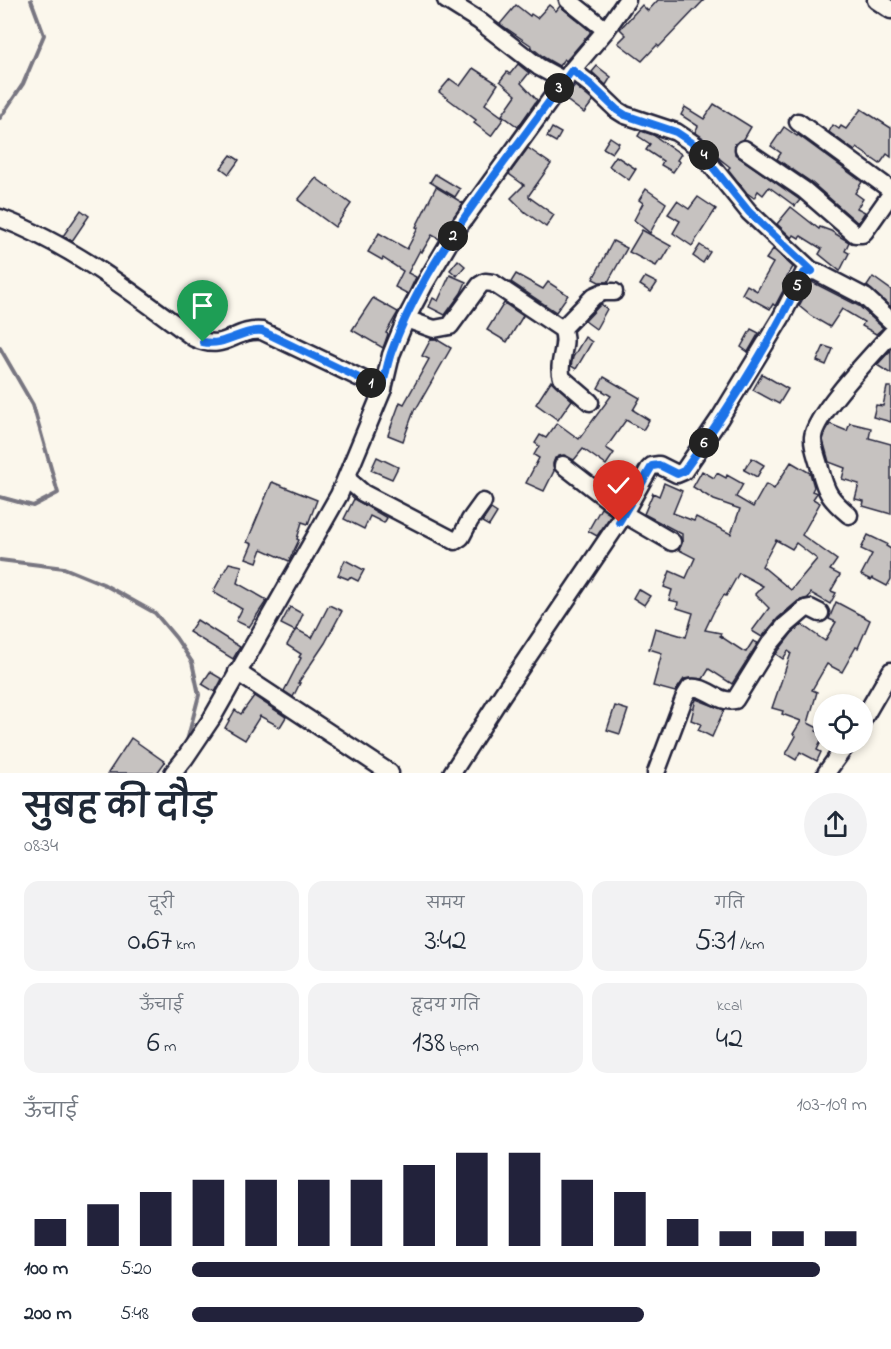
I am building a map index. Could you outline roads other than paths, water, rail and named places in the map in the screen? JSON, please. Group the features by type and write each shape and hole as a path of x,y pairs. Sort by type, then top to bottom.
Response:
{"street":[{"path":"446,0 478,20 539,67 591,85 625,115 676,132 694,144 749,212 812,271 865,297 891,321"},
{"path":"568,0 606,30"},
{"path":"173,773 205,728 347,479 406,319 459,226 627,0"},
{"path":"876,0 891,10"},
{"path":"744,149 804,189 855,234 862,234 891,192 798,122"},
{"path":"0,218 68,250 194,338 219,344 253,330 262,331 382,389"},
{"path":"452,773 624,513 652,466 659,465 677,474 684,471 720,418 781,318 804,273 812,271"},
{"path":"406,319 434,329 450,326 480,285 489,282 498,285 562,329 565,337 560,366 562,378 590,402"},
{"path":"562,329 594,296 603,292 614,292"},
{"path":"849,515 833,501 826,489 813,442 814,432 846,383 891,334"},
{"path":"563,465 624,513 672,542"},
{"path":"347,479 363,493 455,541 462,537 470,519 483,502"},
{"path":"656,773 690,688 700,688 723,700 735,700 760,657 785,626 805,609 810,608 820,613"},
{"path":"873,702 891,671"},
{"path":"237,672 390,773"},
{"path":"826,773 840,754"}],"waterway":[{"path":"0,118 23,84 44,35 31,0"},
{"path":"0,348 33,405 58,493 33,506 0,497"},
{"path":"0,560 64,568 103,584 155,613 192,662 199,695 187,741"}]}
